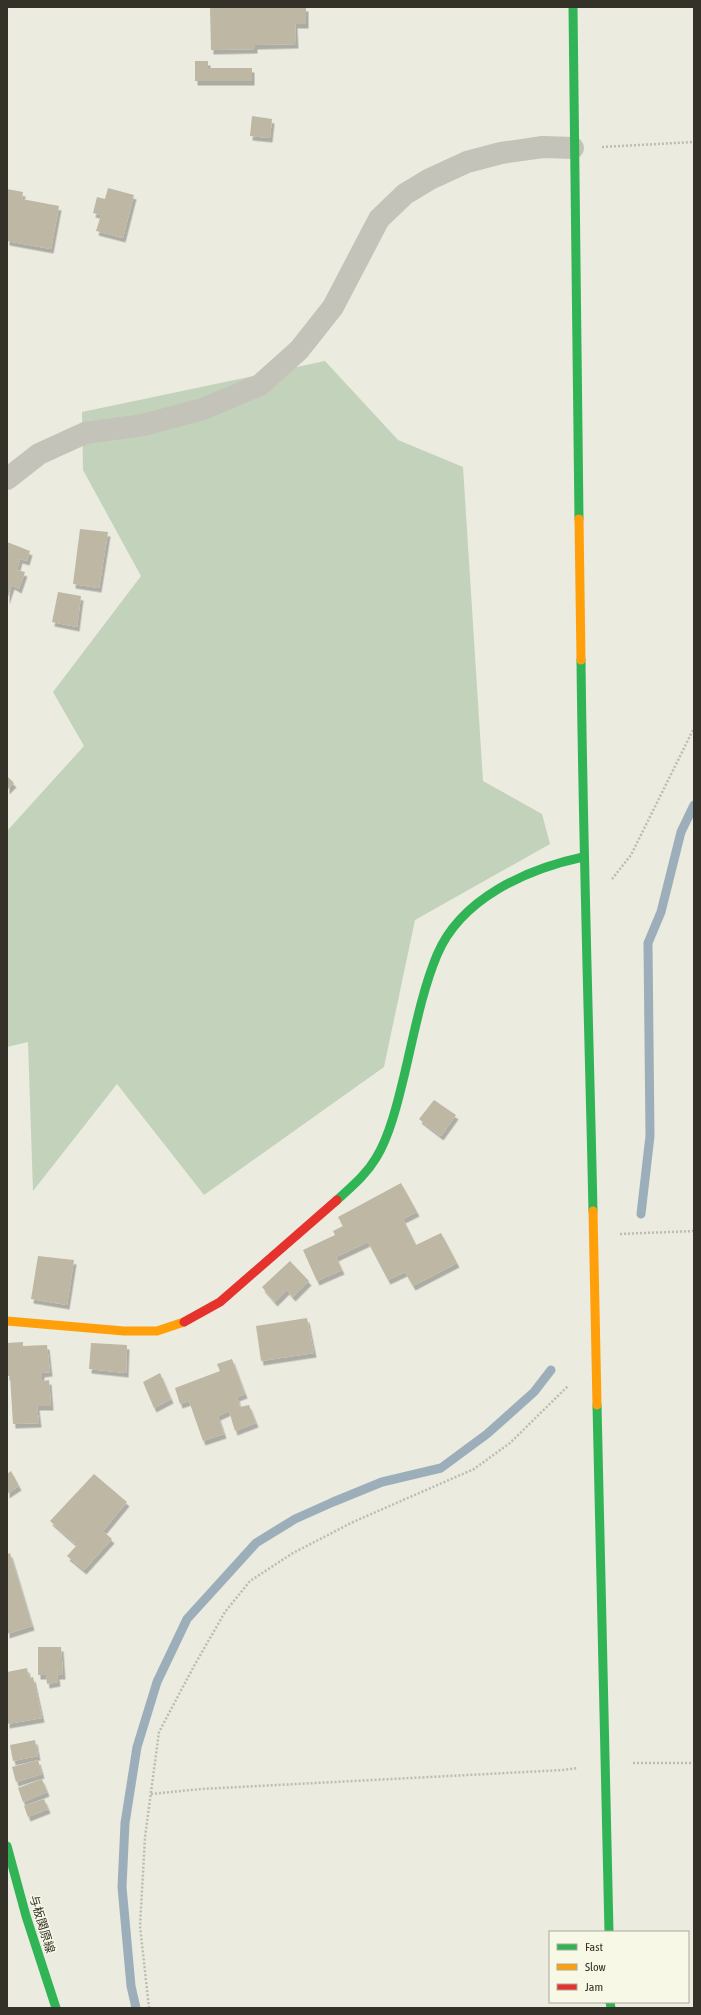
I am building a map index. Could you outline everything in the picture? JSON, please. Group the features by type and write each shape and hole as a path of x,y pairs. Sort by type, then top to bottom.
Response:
{"street":[{"path":"573,7 583,857 586,912 592,1235 609,1931"},
{"path":"7,479 39,454 85,434 143,425 203,409 260,385 299,350 333,307 379,219 404,194 430,179 467,162 501,153 543,147 574,148"},
{"path":"7,1321 124,1331 157,1331 185,1322 220,1302 312,1224 362,1177 377,1157 395,1112 418,1014 437,954 456,923 486,897 529,873 583,857"},
{"name":"与板関原線","path":"7,1846 26,1916 56,2008"}],"path":[{"path":"574,148 694,142"},
{"path":"586,912 631,855 694,728"},
{"path":"592,1235 694,1232"},
{"path":"149,2008 140,1926 144,1838 159,1732 194,1666 226,1612 250,1581 293,1553 353,1522 474,1469 510,1443 595,1360"},
{"path":"151,1794 201,1789 563,1770 605,1764 694,1763"}],"green space":[{"path":"325,361 398,440 463,467 483,781 542,814 550,844 415,920 384,1067 204,1195 117,1084 33,1191 28,1042 7,1047 7,831 84,746 53,692 141,576 83,470 82,412"}],"building":[{"path":"210,7 306,7 306,24 295,24 296,44 255,45 255,49 211,50"},
{"path":"195,61 208,61 208,68 252,68 252,81 195,81"},
{"path":"252,116 272,119 270,138 250,136"},
{"path":"108,188 134,195 123,238 96,231 101,215 93,213 97,197 105,199"},
{"path":"7,189 23,192 22,199 59,206 51,249 7,241"},
{"path":"80,529 108,532 99,588 73,584"},
{"path":"7,542 30,551 27,561 20,559 17,570 25,572 19,589 12,585 7,600"},
{"path":"58,592 81,596 77,627 52,622"},
{"path":"7,776 14,783 7,790"},
{"path":"434,1100 456,1115 441,1136 419,1119"},
{"path":"401,1183 417,1212 403,1219 416,1245 441,1233 457,1263 413,1286 405,1272 388,1280 368,1242 336,1257 342,1270 317,1281 303,1250 335,1235 333,1231 343,1226 338,1217"},
{"path":"38,1256 74,1260 67,1305 31,1299"},
{"path":"290,1261 309,1281 293,1297 287,1290 275,1302 262,1287"},
{"path":"307,1318 314,1353 261,1361 256,1326"},
{"path":"23,1342 23,1346 47,1345 50,1372 42,1373 42,1381 49,1380 51,1406 37,1406 39,1423 13,1424 10,1376 7,1376 7,1343"},
{"path":"91,1343 127,1345 126,1373 89,1369"},
{"path":"232,1359 245,1394 237,1397 240,1407 249,1405 256,1423 235,1431 229,1411 218,1416 224,1434 203,1441 189,1401 180,1404 175,1388 220,1371 217,1364"},
{"path":"160,1373 171,1399 154,1408 143,1382"},
{"path":"11,1471 19,1486 7,1494 7,1474"},
{"path":"94,1474 127,1502 103,1531 112,1539 84,1570 67,1556 77,1545 50,1521"},
{"path":"10,1553 32,1626 7,1634 7,1554"},
{"path":"38,1647 61,1647 63,1675 57,1675 58,1682 47,1684 46,1675 38,1675"},
{"path":"27,1668 29,1678 33,1677 42,1718 7,1724 7,1672"},
{"path":"35,1740 38,1756 13,1761 10,1745"},
{"path":"38,1760 42,1774 16,1782 12,1767"},
{"path":"42,1779 47,1792 23,1802 18,1788"},
{"path":"44,1799 48,1809 28,1817 24,1806"}],"waterway":[{"path":"641,1214 650,1136 648,943 661,912 681,832 694,805"},
{"path":"136,2008 131,1986 122,1887 125,1823 137,1747 157,1682 187,1619 256,1543 295,1519 382,1482 441,1468 487,1434 534,1392 551,1370"}],"traffic: fast":[{"path":"573,7 579,519"},
{"path":"581,660 593,1211"},
{"path":"337,1200 368,1170 386,1139 397,1104 427,983 437,955 448,935 462,917 479,902 498,889 540,869 583,857"},
{"path":"597,1405 609,1931"},
{"path":"7,1846 26,1916 56,2008"},
{"path":"610,2003 611,2008"}],"traffic: slow":[{"path":"579,519 581,660"},
{"path":"593,1211 597,1405"},
{"path":"7,1321 124,1331 157,1331 184,1322"}],"traffic: jam":[{"path":"184,1322 220,1302 337,1200"}]}
